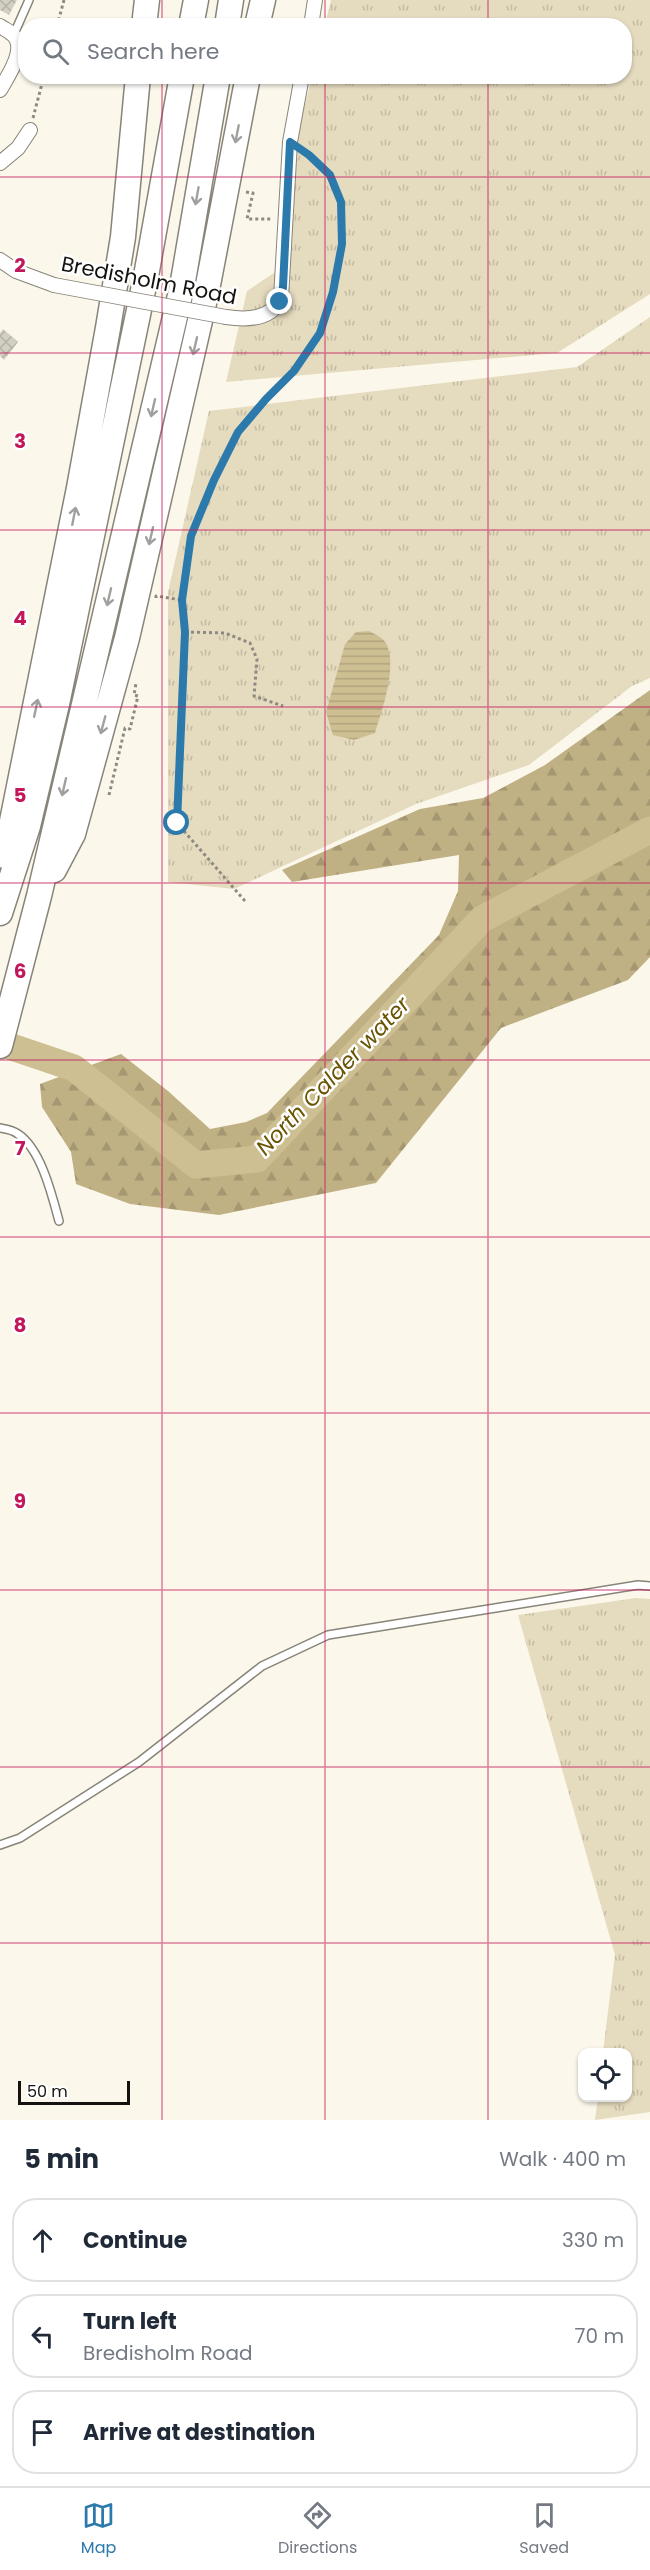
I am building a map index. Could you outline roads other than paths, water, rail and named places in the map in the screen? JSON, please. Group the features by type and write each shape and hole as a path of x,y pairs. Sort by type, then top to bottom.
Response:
{"highway":[{"path":"146,18 147,0"},
{"path":"193,18 196,0"},
{"path":"228,18 231,0"},
{"path":"259,18 262,0"},
{"path":"0,913 123,237 137,84"},
{"path":"96,524 116,382 136,210 144,84"},
{"path":"6,874 28,826 52,726 146,276 181,84"},
{"path":"0,1046 45,881 182,287 217,84"},
{"path":"45,881 73,834 127,638 207,290 246,84"}],"street":[{"path":"312,18 315,0"},
{"path":"0,26 14,34 18,42 18,51 0,90"},
{"name":"Bredisholm Road","path":"0,260 16,271 54,285 247,320 266,314 280,302 283,287 290,142 301,84"},
{"path":"0,163 18,148 30,130"}],"lane":[{"path":"21,18 29,0"},
{"path":"14,34 18,25"},
{"path":"0,1128 16,1132 31,1145 59,1221"},
{"path":"0,1845 20,1838 139,1762 262,1666 328,1635 638,1585 650,1586"}],"waterway":[{"name":"North Calder water","path":"0,1043 74,1068 196,1165 257,1159 482,919 650,830"}]}
